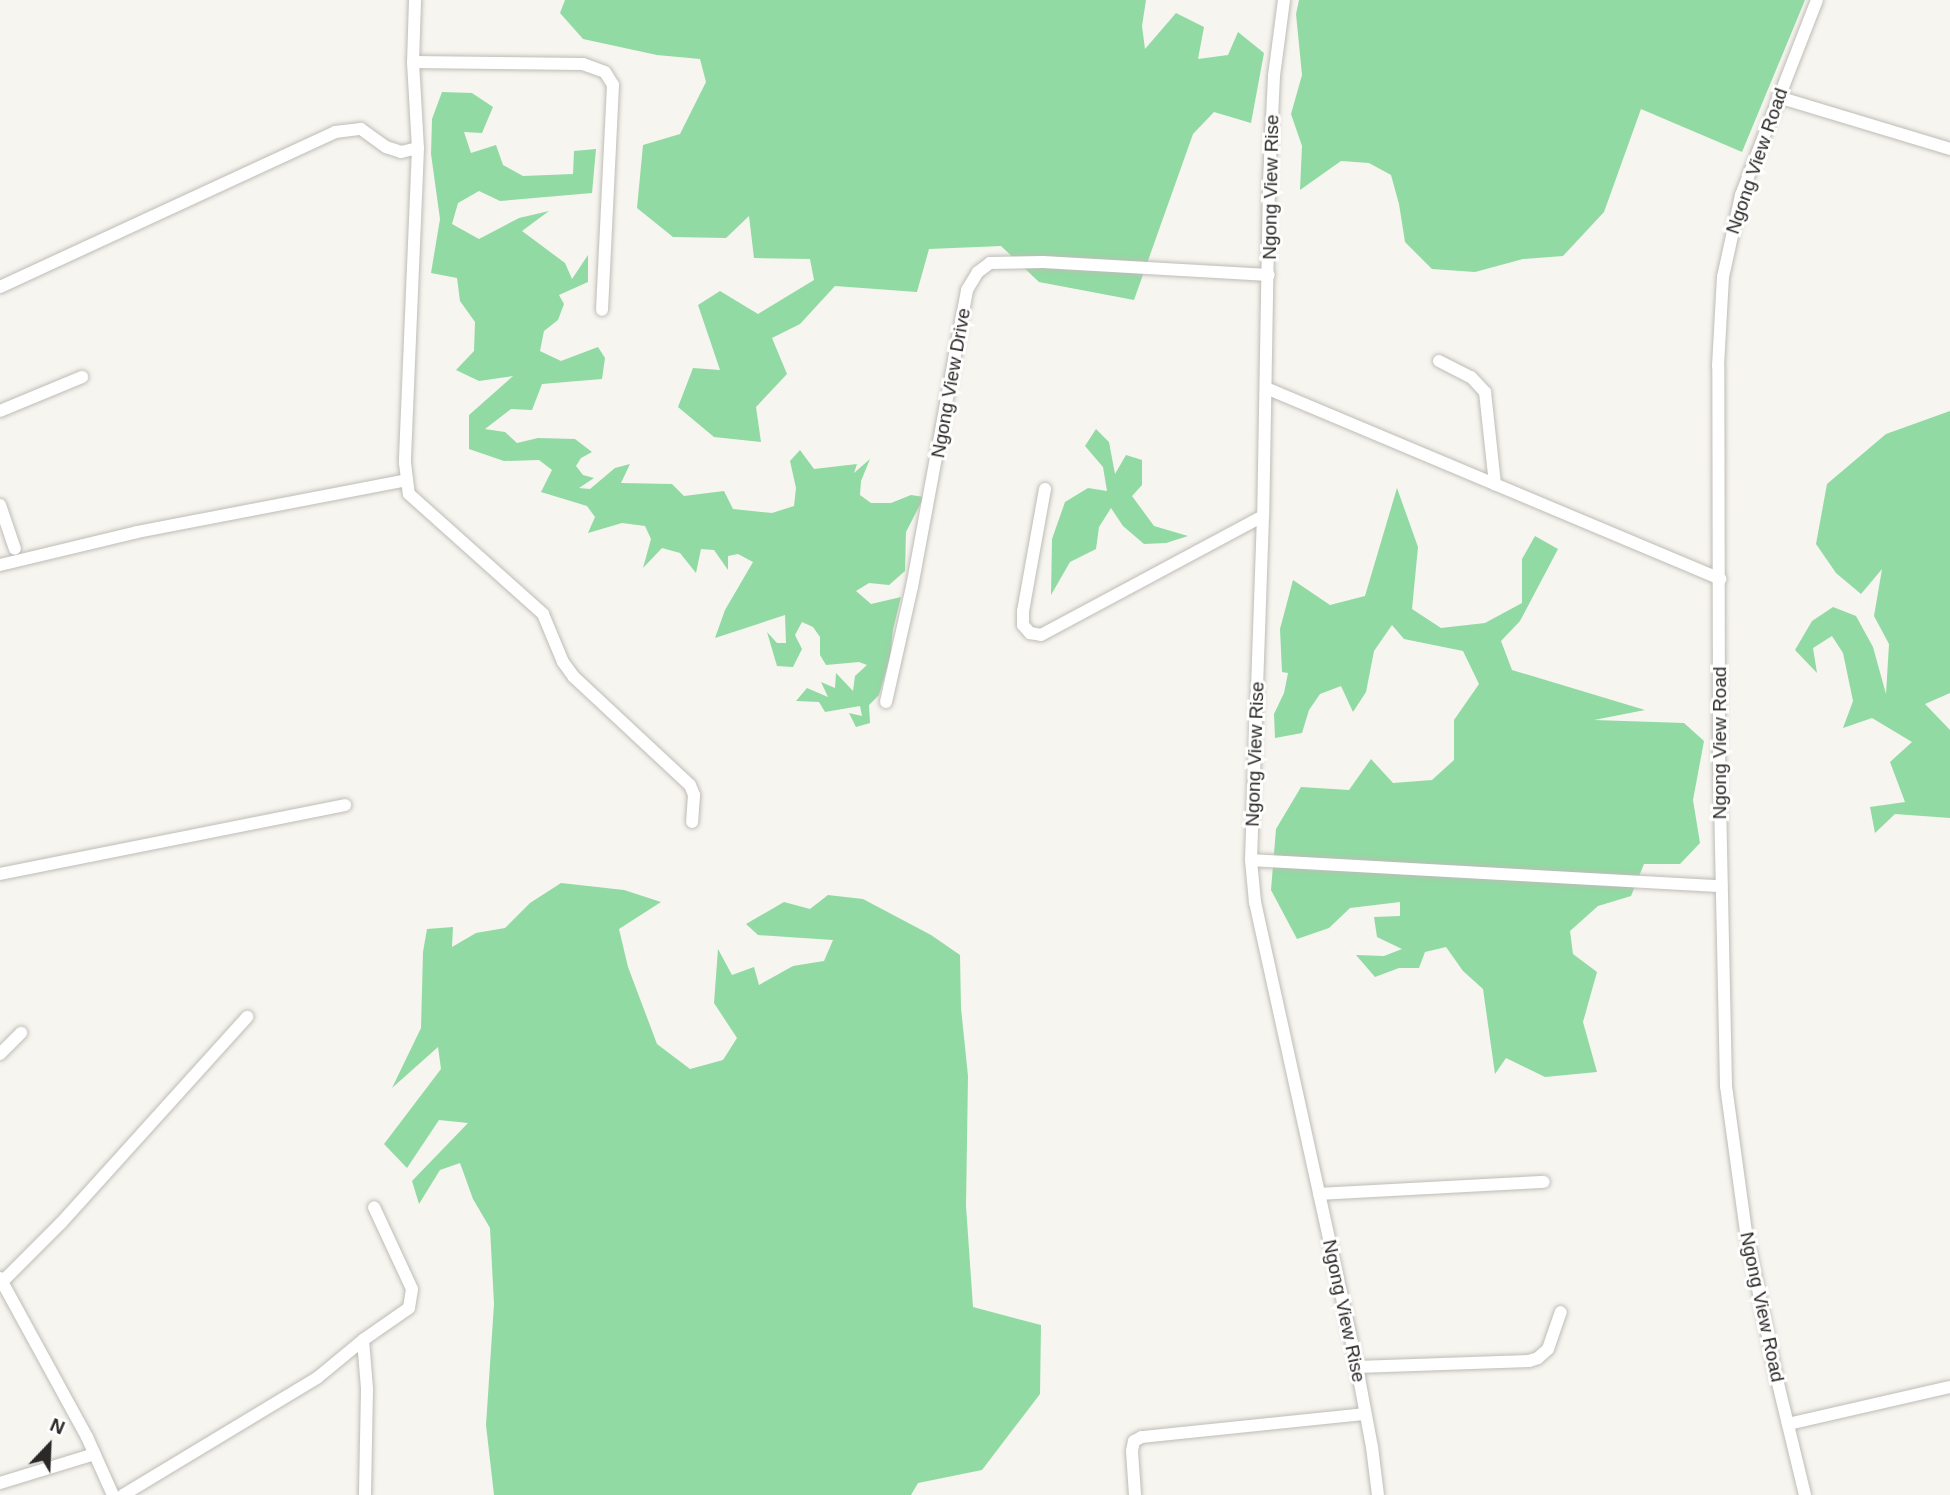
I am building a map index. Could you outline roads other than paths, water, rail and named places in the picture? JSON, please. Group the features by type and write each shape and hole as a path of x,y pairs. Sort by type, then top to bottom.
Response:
{"street":[{"path":"415,0 413,62 418,148 406,480 409,494 419,506 543,614 563,662 574,677 690,785 694,795 692,822"},
{"name":"Ngong View Rise","path":"1284,0 1274,76 1251,860 1255,902 1357,1367 1378,1495"},
{"name":"Ngong View Road","path":"1805,1495 1755,1278 1730,1126 1721,887 1720,306 1730,237 1741,195 1817,0"},
{"path":"413,62 583,64 605,72 612,85 602,310"},
{"path":"1778,97 1950,149"},
{"path":"0,288 335,132 347,128 361,129 386,147 401,152 418,148"},
{"name":"Ngong View Drive","path":"886,702 912,587 967,290 978,272 990,263 1042,262 1269,275"},
{"path":"1439,361 1471,377 1485,392 1495,484"},
{"path":"0,411 82,377"},
{"path":"1266,388 1720,579"},
{"path":"0,565 137,533 406,480"},
{"path":"1045,489 1023,611 1023,625 1030,633 1041,635 1263,516"},
{"path":"0,505 15,549"},
{"path":"0,874 345,805"},
{"path":"1251,860 1721,887"},
{"path":"113,1495 95,1454 1,1280 61,1223 247,1017"},
{"path":"0,1054 20,1033"},
{"path":"1319,1194 1544,1182"},
{"path":"123,1495 317,1378 363,1340 409,1308 412,1300 405,1272 374,1208"},
{"path":"1357,1367 1538,1358 1548,1349 1561,1312"},
{"path":"363,1340 367,1389 365,1495"},
{"path":"1788,1423 1950,1387"},
{"path":"1135,1495 1132,1451 1134,1441 1142,1437 1365,1413"},
{"path":"0,1483 95,1454"}]}
